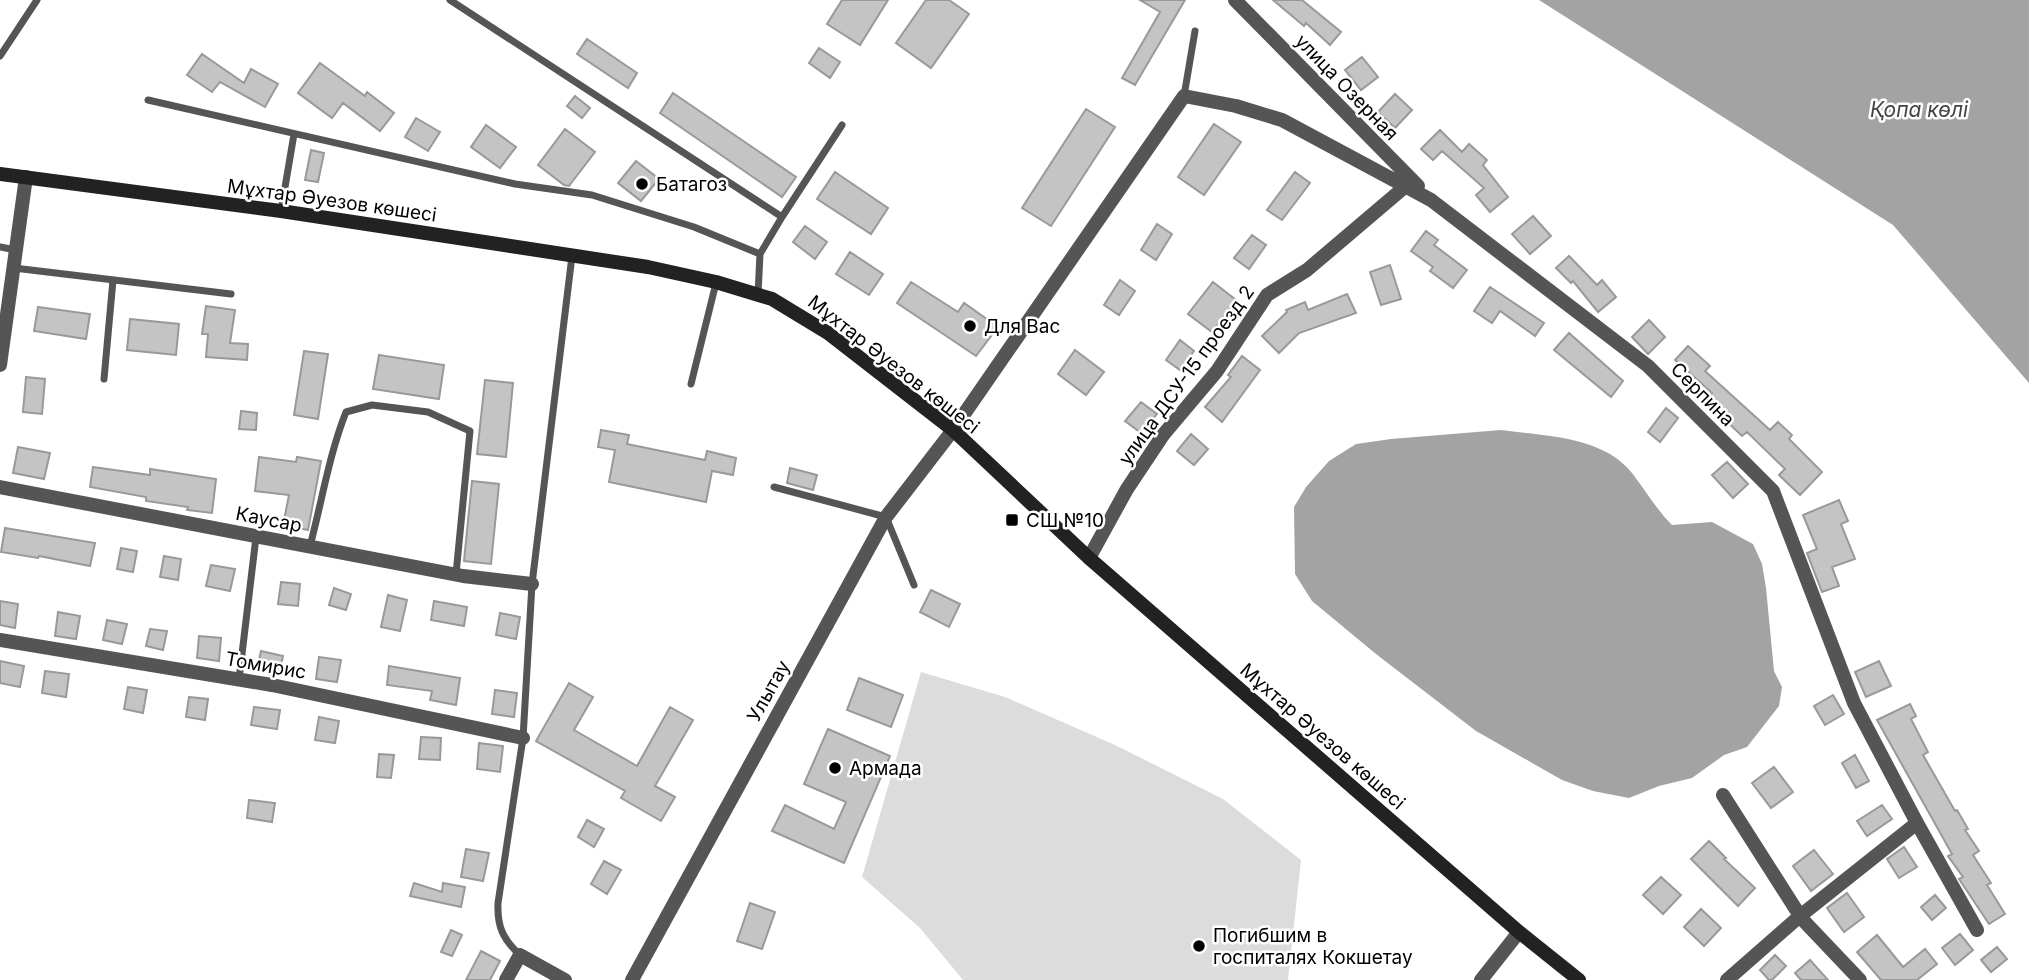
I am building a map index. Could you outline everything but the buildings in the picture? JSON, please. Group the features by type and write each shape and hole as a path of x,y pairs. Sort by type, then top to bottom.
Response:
{"main road":[{"name":"Мұхтар Әуезов көшесі","path":"0,174 281,211 660,270 758,294 794,311 828,333 953,430 1089,558 1519,932 1579,980"}],"street":[{"name":"улица Озерная","path":"1235,0 1431,200"},
{"name":"Серпина","path":"1184,96 1236,106 1282,120 1431,200 1648,366 1773,491 1854,703 1917,823 1978,930"},
{"path":"953,430 1184,96"},
{"path":"0,365 26,177"},
{"name":"улица ДСУ-15 проезд 2","path":"1089,558 1127,489 1163,435 1217,371 1267,295 1307,270 1406,186"},
{"name":"Улытау","path":"632,980 886,517 953,430"},
{"name":"Каусар","path":"0,487 456,574 532,584"},
{"name":"Томирис","path":"0,640 239,679 523,738"},
{"path":"1723,795 1800,916 1860,980"},
{"path":"1727,980 1800,916 1917,823"},
{"path":"1481,980 1519,932"},
{"path":"506,980 520,955 565,980"}],"lane":[{"path":"0,56 37,0"},
{"path":"450,0 782,217"},
{"path":"1184,96 1195,31"},
{"path":"148,100 515,184 592,195 694,227 760,254"},
{"path":"758,294 760,254 842,125"},
{"path":"281,211 295,134"},
{"path":"0,247 16,250"},
{"path":"520,955 501,933 497,918 498,903 523,738 532,584 572,256"},
{"path":"14,268 231,294"},
{"path":"104,379 113,280"},
{"path":"691,384 716,282"},
{"path":"310,547 326,487 334,442 346,412 372,405 428,412 470,431 456,574"},
{"path":"774,487 886,517 914,585"},
{"path":"239,679 256,536"}],"shaded area":[{"path":"921,672 1005,697 1115,745 1223,799 1301,860 1288,980 963,980 920,928 862,877"}],"water":[{"name":"Қопа көлі","path":"1539,0 2029,0 2029,383 1893,225"},
{"path":"1501,430 1554,436 1605,452 1620,461 1632,473 1672,525 1712,522 1753,544 1762,564 1774,671 1782,687 1779,706 1747,747 1724,755 1692,778 1659,786 1629,798 1593,791 1562,780 1476,731 1312,601 1295,574 1294,507 1306,487 1329,461 1356,444"}],"place":[{"name":"Батагоз","path":"642,184"},
{"name":"Для Вас","path":"970,326"},
{"name":"СШ №10","path":"1012,520"},
{"name":"Армада","path":"835,768"},
{"name":"Погибшим в госпиталях Кокшетау","path":"1199,946"}]}
